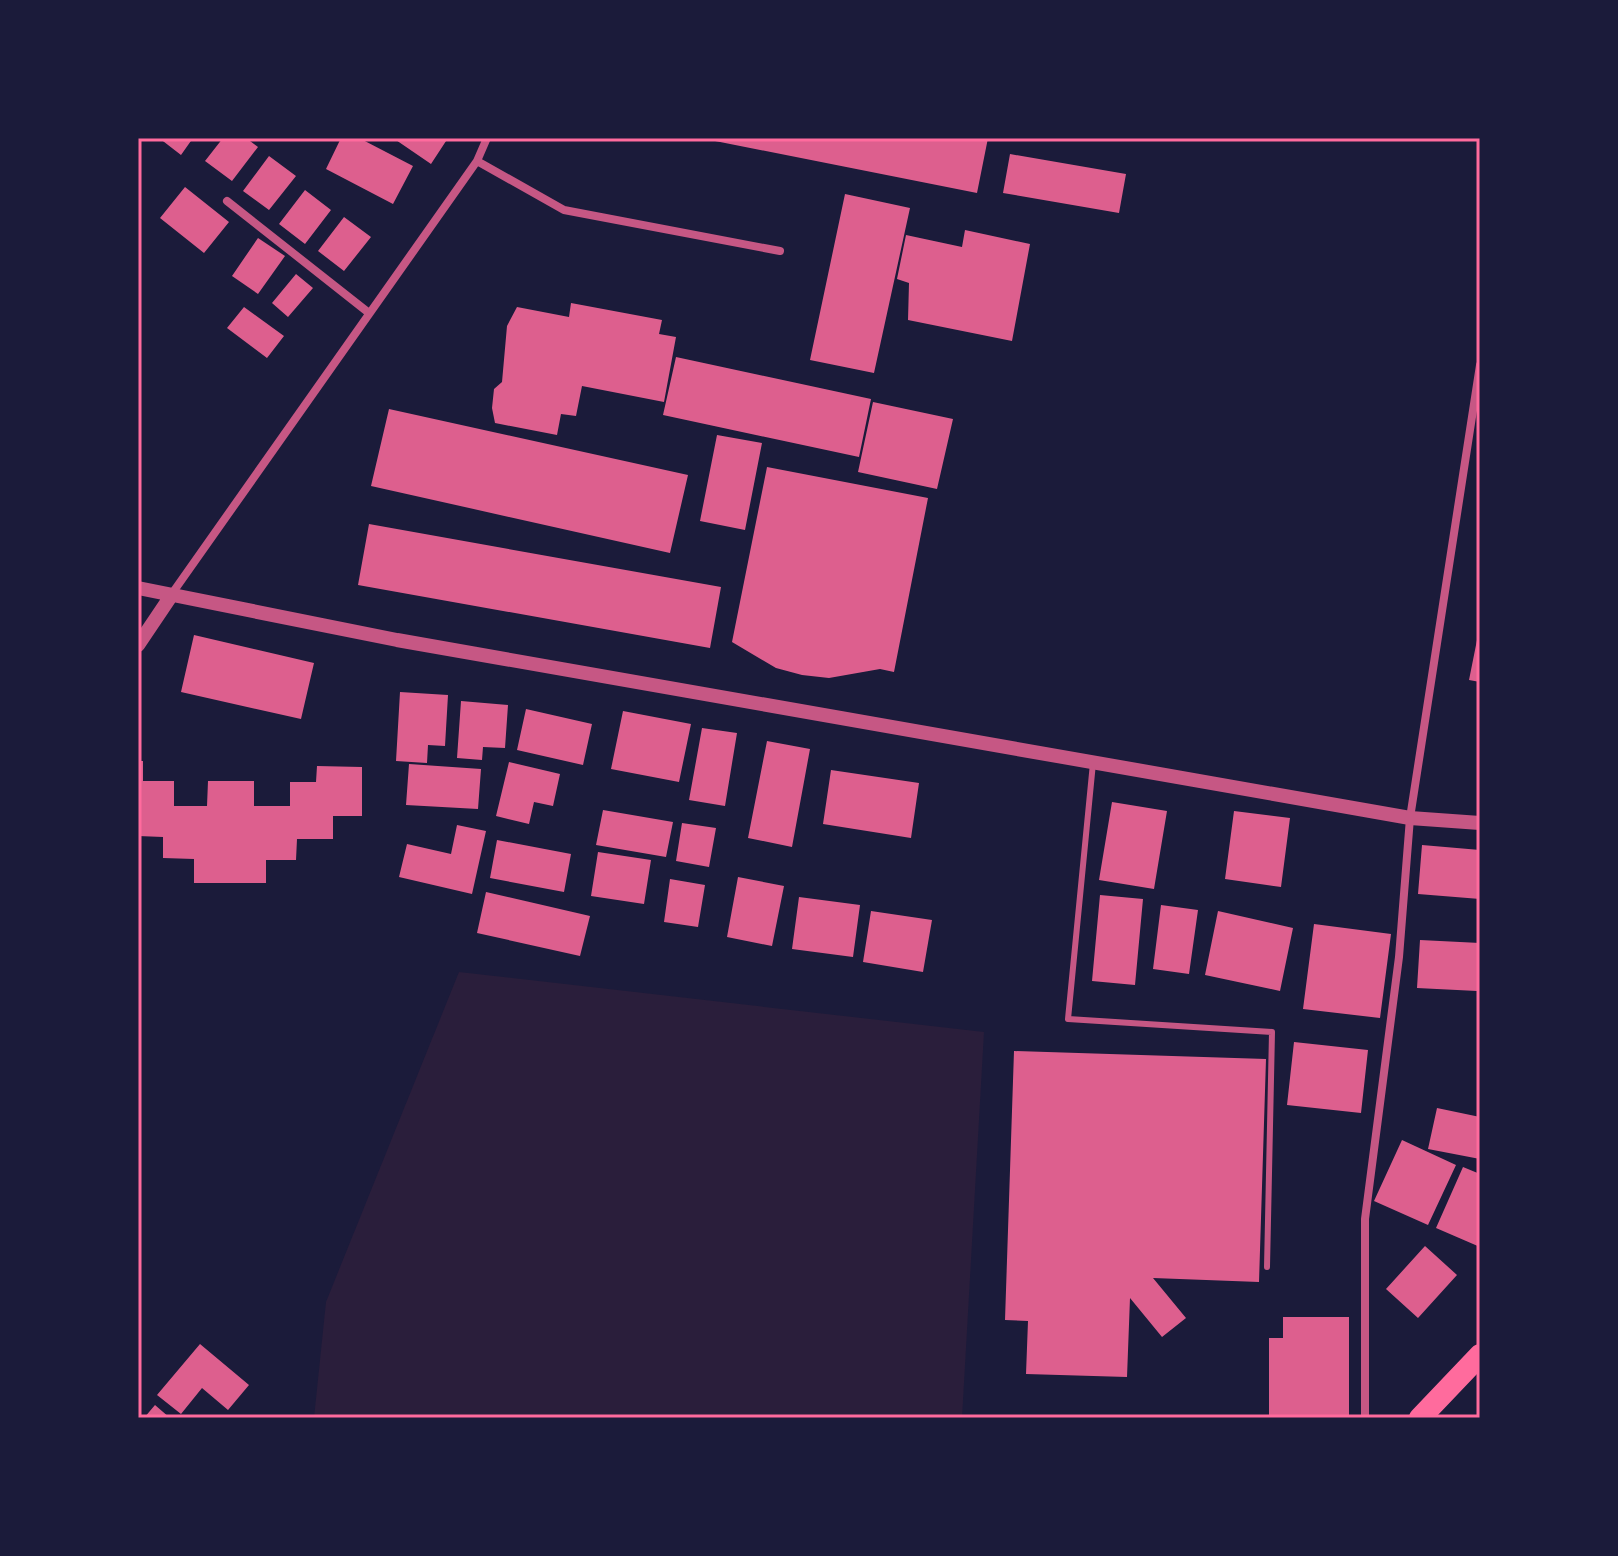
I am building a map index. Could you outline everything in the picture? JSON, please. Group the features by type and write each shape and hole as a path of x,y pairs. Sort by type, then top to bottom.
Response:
{"highway":[{"path":"1420,1418 1480,1355"}],"street":[{"path":"138,645 477,161 487,138"},
{"path":"477,161 564,210 780,251"},
{"path":"227,201 369,313"},
{"path":"1365,1418 1365,1219 1399,957 1410,818 1480,365"},
{"path":"138,588 397,640 1094,760 1410,818 1480,823"}],"lane":[{"path":"1094,760 1068,1019 1272,1032 1267,1267"}],"shaded area":[{"path":"459,972 984,1032 962,1418 314,1418 326,1302"}],"building":[{"path":"159,138 193,138 181,155"},
{"path":"223,138 246,138 258,147 232,181 205,161"},
{"path":"341,138 359,138 413,166 393,204 326,169"},
{"path":"393,138 448,138 431,164"},
{"path":"700,138 988,138 977,193"},
{"path":"1010,154 1126,174 1119,213 1003,193"},
{"path":"269,156 296,176 269,210 243,191"},
{"path":"185,187 229,222 204,253 160,218"},
{"path":"305,190 331,210 305,244 279,224"},
{"path":"845,194 910,208 874,373 810,360"},
{"path":"344,217 371,237 344,271 318,251"},
{"path":"965,230 1030,244 1012,341 908,320 909,283 897,279 906,235 962,247"},
{"path":"258,238 285,256 258,294 232,276"},
{"path":"296,274 313,288 288,317 272,303"},
{"path":"571,303 662,320 659,334 676,337 664,402 582,386 576,416 561,414 557,435 495,423 492,408 494,389 502,382 507,326 517,307 569,317"},
{"path":"244,307 284,336 267,358 227,328"},
{"path":"676,357 871,399 859,457 663,415"},
{"path":"873,402 953,419 937,489 858,472"},
{"path":"389,409 688,475 670,553 371,486"},
{"path":"717,435 762,443 745,530 700,521"},
{"path":"767,467 928,498 894,672 880,669 829,678 802,675 776,668 732,642"},
{"path":"369,524 721,587 710,648 358,585"},
{"path":"1480,630 1480,682 1469,680"},
{"path":"194,635 314,663 301,719 181,692"},
{"path":"400,692 448,695 445,746 428,745 427,763 396,761"},
{"path":"461,701 508,705 505,748 483,747 482,760 457,758"},
{"path":"526,709 592,724 583,765 517,750"},
{"path":"623,711 691,724 679,782 611,769"},
{"path":"702,728 737,733 725,806 689,800"},
{"path":"767,741 810,749 792,847 748,838"},
{"path":"138,761 143,761 143,781 174,781 174,806 207,806 208,781 254,781 254,806 290,806 290,782 316,782 317,766 362,767 362,816 333,816 333,839 297,839 296,860 266,860 266,883 194,883 194,859 163,858 163,837 138,836"},
{"path":"509,762 560,774 553,806 534,802 529,824 496,816"},
{"path":"409,764 481,769 478,809 406,805"},
{"path":"831,770 919,783 911,838 823,824"},
{"path":"1112,802 1167,811 1154,889 1099,880"},
{"path":"603,810 673,822 666,857 596,845"},
{"path":"1234,811 1290,818 1281,887 1225,879"},
{"path":"682,823 716,828 709,867 676,861"},
{"path":"457,825 486,831 472,894 399,877 407,844 451,854"},
{"path":"497,840 571,854 564,892 490,878"},
{"path":"1422,845 1480,850 1480,899 1418,894"},
{"path":"598,852 651,860 644,904 591,896"},
{"path":"738,877 784,886 772,946 727,937"},
{"path":"670,879 705,885 698,927 664,922"},
{"path":"486,892 590,916 580,956 477,933"},
{"path":"1100,895 1143,899 1135,985 1092,981"},
{"path":"799,897 860,905 853,957 792,949"},
{"path":"1161,905 1198,910 1189,974 1153,969"},
{"path":"871,911 932,920 923,972 863,962"},
{"path":"1218,911 1293,928 1280,991 1205,975"},
{"path":"1314,924 1391,934 1380,1018 1303,1009"},
{"path":"1420,940 1480,943 1477,991 1417,988"},
{"path":"1294,1042 1368,1050 1361,1113 1287,1105"},
{"path":"1014,1051 1266,1059 1259,1282 1153,1278 1186,1318 1162,1337 1130,1298 1127,1377 1026,1374 1028,1321 1005,1320"},
{"path":"1437,1108 1480,1117 1480,1159 1428,1149"},
{"path":"1402,1140 1456,1165 1428,1225 1374,1201"},
{"path":"1463,1167 1480,1174 1480,1247 1436,1228"},
{"path":"1425,1246 1457,1275 1418,1318 1386,1289"},
{"path":"1283,1317 1349,1317 1349,1418 1269,1418 1269,1338 1283,1338"},
{"path":"200,1344 249,1385 228,1410 202,1388 181,1414 157,1395"},
{"path":"155,1405 170,1418 144,1418"}]}
